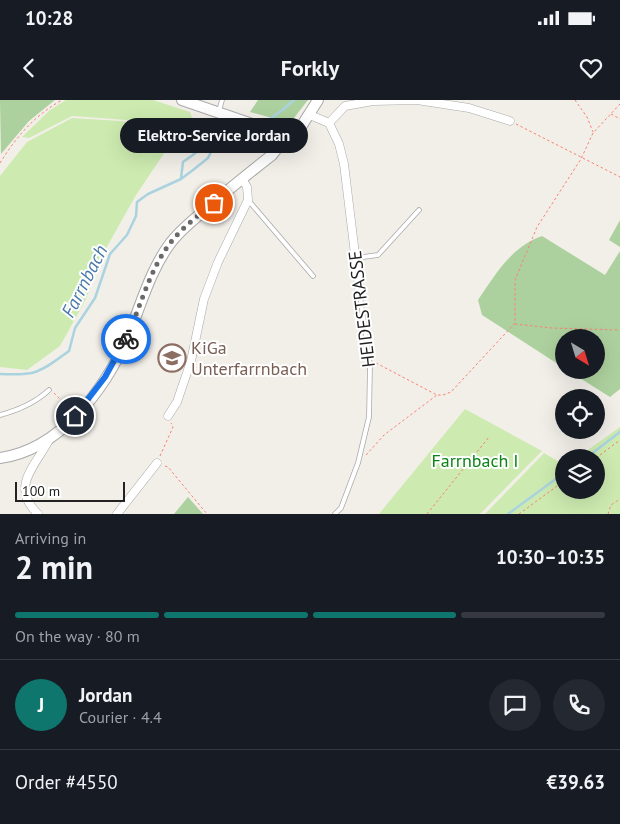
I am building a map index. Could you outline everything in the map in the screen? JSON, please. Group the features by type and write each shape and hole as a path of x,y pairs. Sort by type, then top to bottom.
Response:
{"street":[{"path":"182,100 284,135 299,130 318,100"},
{"path":"310,115 329,123 345,106 373,101 416,100 469,108 510,121"},
{"name":"HEIDESTRASSE","path":"329,123 339,144 344,164 360,294"},
{"path":"0,458 22,453 50,438 75,416 96,391 110,370 128,337 151,276 170,245 185,228 272,155 284,135"},
{"path":"168,416 177,402 191,361 208,290 218,262 248,200 247,187 242,179"},
{"path":"38,514 27,501 24,488 27,477 50,438"},
{"path":"118,514 157,463"}],"lane":[{"path":"218,113 222,100"},
{"path":"248,200 313,276"},
{"path":"356,258 378,255 419,210"},
{"name":"HEIDESTRASSE","path":"335,514 341,508 358,463 369,417 370,365 360,294"},
{"path":"0,415 18,410 41,398 49,390"}],"path":[{"path":"0,163 13,143 31,122 48,108 62,100"},
{"path":"575,100 587,117 593,133"},
{"path":"358,463 384,435 424,403 438,395 451,392 515,324 515,280 537,228 581,158 593,133 620,104"},
{"path":"610,114 620,119"},
{"path":"510,121 620,177"},
{"path":"515,324 552,328 620,330"},
{"path":"370,365 375,362 438,395"},
{"path":"49,390 61,400"},
{"path":"168,416 173,427 157,463 168,468 207,514"},
{"path":"427,514 489,437"},
{"path":"605,451 620,440"},
{"path":"519,514 555,488"},
{"path":"608,514 611,505 620,499"}],"green space":[{"path":"0,100 55,100 29,121 1,154"},
{"path":"66,100 153,100 190,112 201,140 173,141 154,122 72,116 29,138 22,137 50,110"},
{"path":"258,100 308,100 290,123 250,112"},
{"path":"72,118 152,123 171,143 136,195 104,252 85,301 60,346 27,370 0,367 0,176 27,142"},
{"path":"620,220 620,247 609,240"},
{"path":"542,236 605,275 620,251 620,389 610,397 605,394 605,389 597,389 581,379 605,379 605,329 555,329 555,362 482,315 478,300 505,262 521,247"},
{"name":"Farrnbach I","path":"465,409 542,451 480,514 379,514"},
{"path":"620,427 620,514 485,514 544,453 555,460 555,499 605,499 605,449 589,449"},
{"path":"188,497 203,514 174,514"}],"waterway":[{"name":"Farrnbach","path":"261,125 294,100"},
{"path":"236,142 239,129"},
{"name":"Farrnbach","path":"0,374 22,374 38,371 69,351 75,328 95,298 110,254 127,235 136,216 137,202 148,194 181,179 208,158 213,148 223,141 236,142 254,129"},
{"name":"Farrnbach","path":"181,178 183,162 201,149 213,148"},
{"path":"598,449 620,432"},
{"path":"508,514 555,480"}],"way so far":[{"path":"126,339 151,276 163,254 176,236 214,203"}],"place":[{"name":"Elektro-Service Jordan","path":"214,203"},
{"name":"KiGa Unterfarrnbach","path":"172,358"}],"route":[{"path":"75,416 96,391 122,350 126,339"}]}
